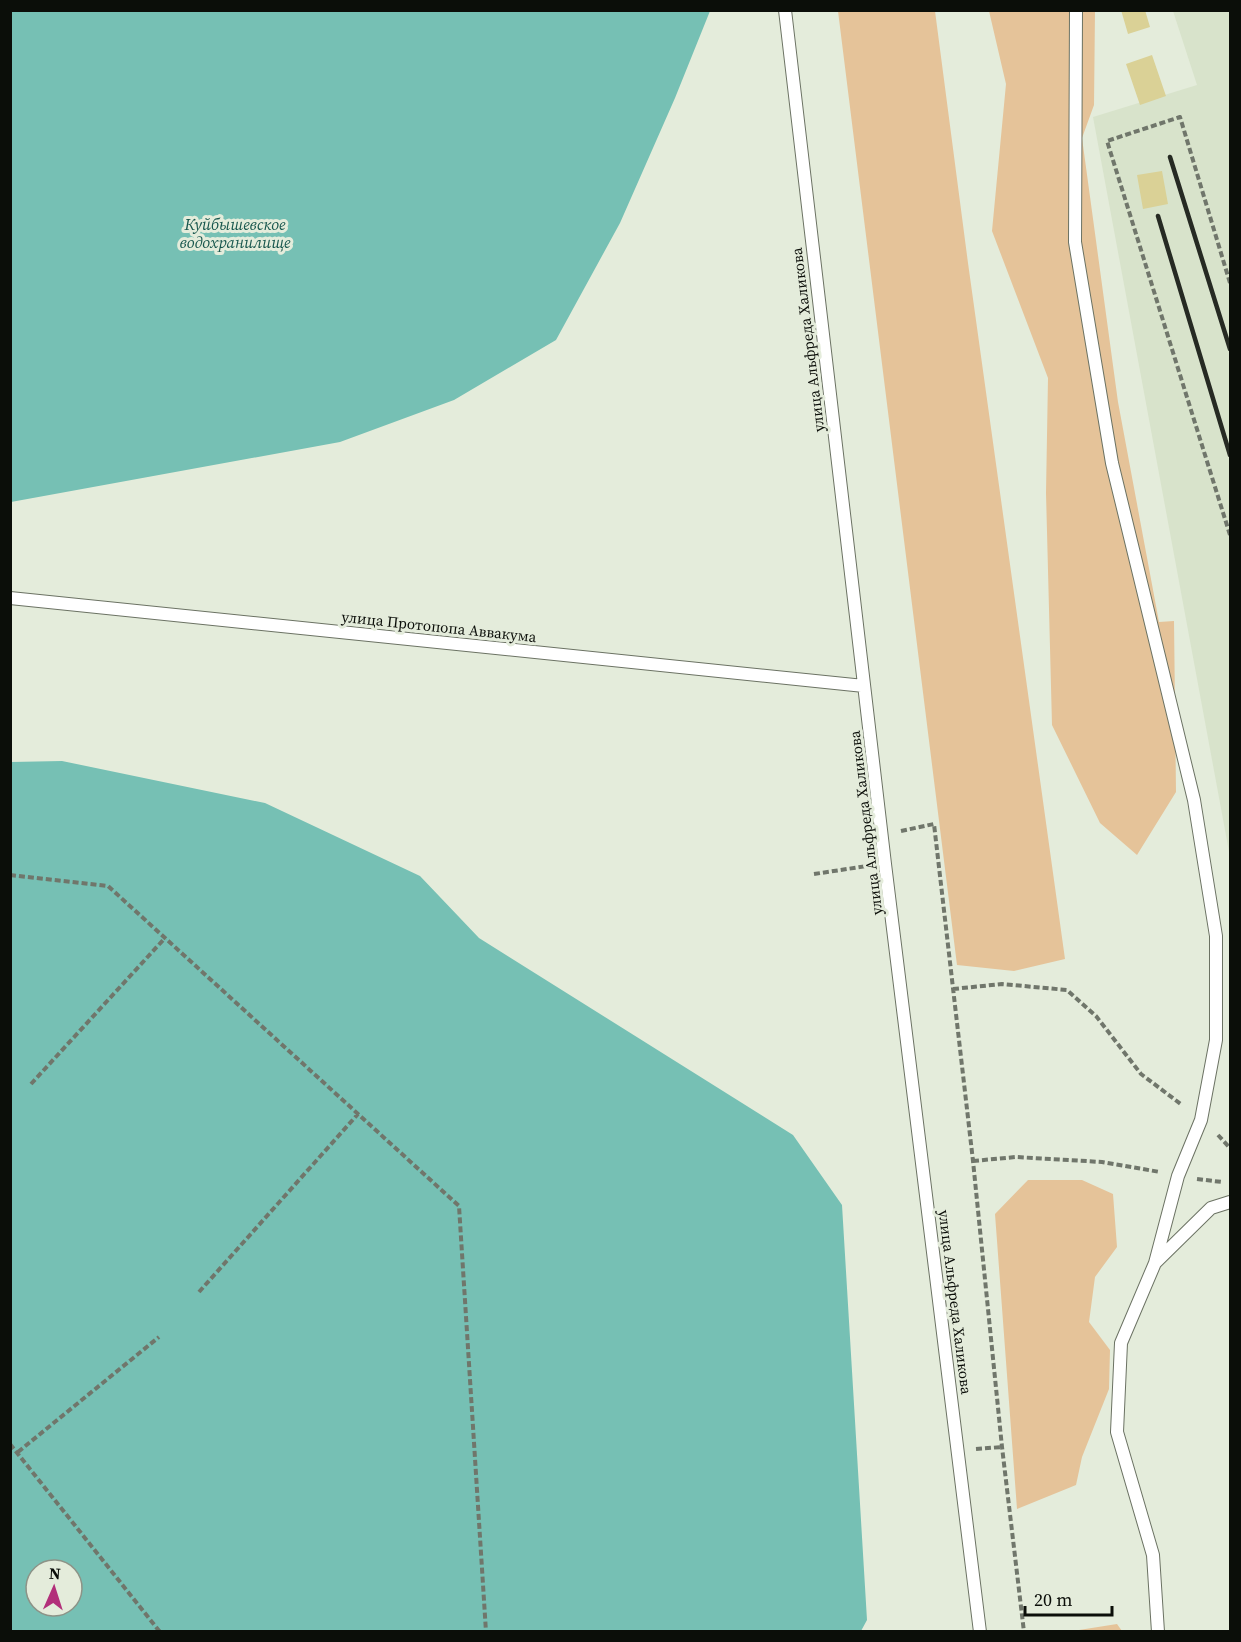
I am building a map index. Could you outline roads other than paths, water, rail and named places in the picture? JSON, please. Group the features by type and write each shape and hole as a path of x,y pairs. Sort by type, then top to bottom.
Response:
{"lane":[{"name":"улица Альфреда Халикова","path":"785,10 885,864 980,1632"},
{"path":"1076,10 1075,242 1112,463 1194,800 1216,936 1216,1040 1201,1120 1178,1176 1155,1263 1121,1343 1117,1432 1153,1555 1158,1632"},
{"name":"улица Протопопа Аввакума","path":"10,598 864,686"},
{"path":"1155,1263 1211,1208 1230,1202"}],"water":[{"name":"Куйбышевское водохранилище","path":"11,10 710,11 620,223 556,340 454,400 340,442 11,502"},
{"path":"62,761 265,803 420,876 479,938 793,1135 842,1205 867,1620 861,1631 11,1631 11,762"}],"railway":[{"path":"1170,157 1230,349"},
{"path":"1158,216 1230,455"}]}
